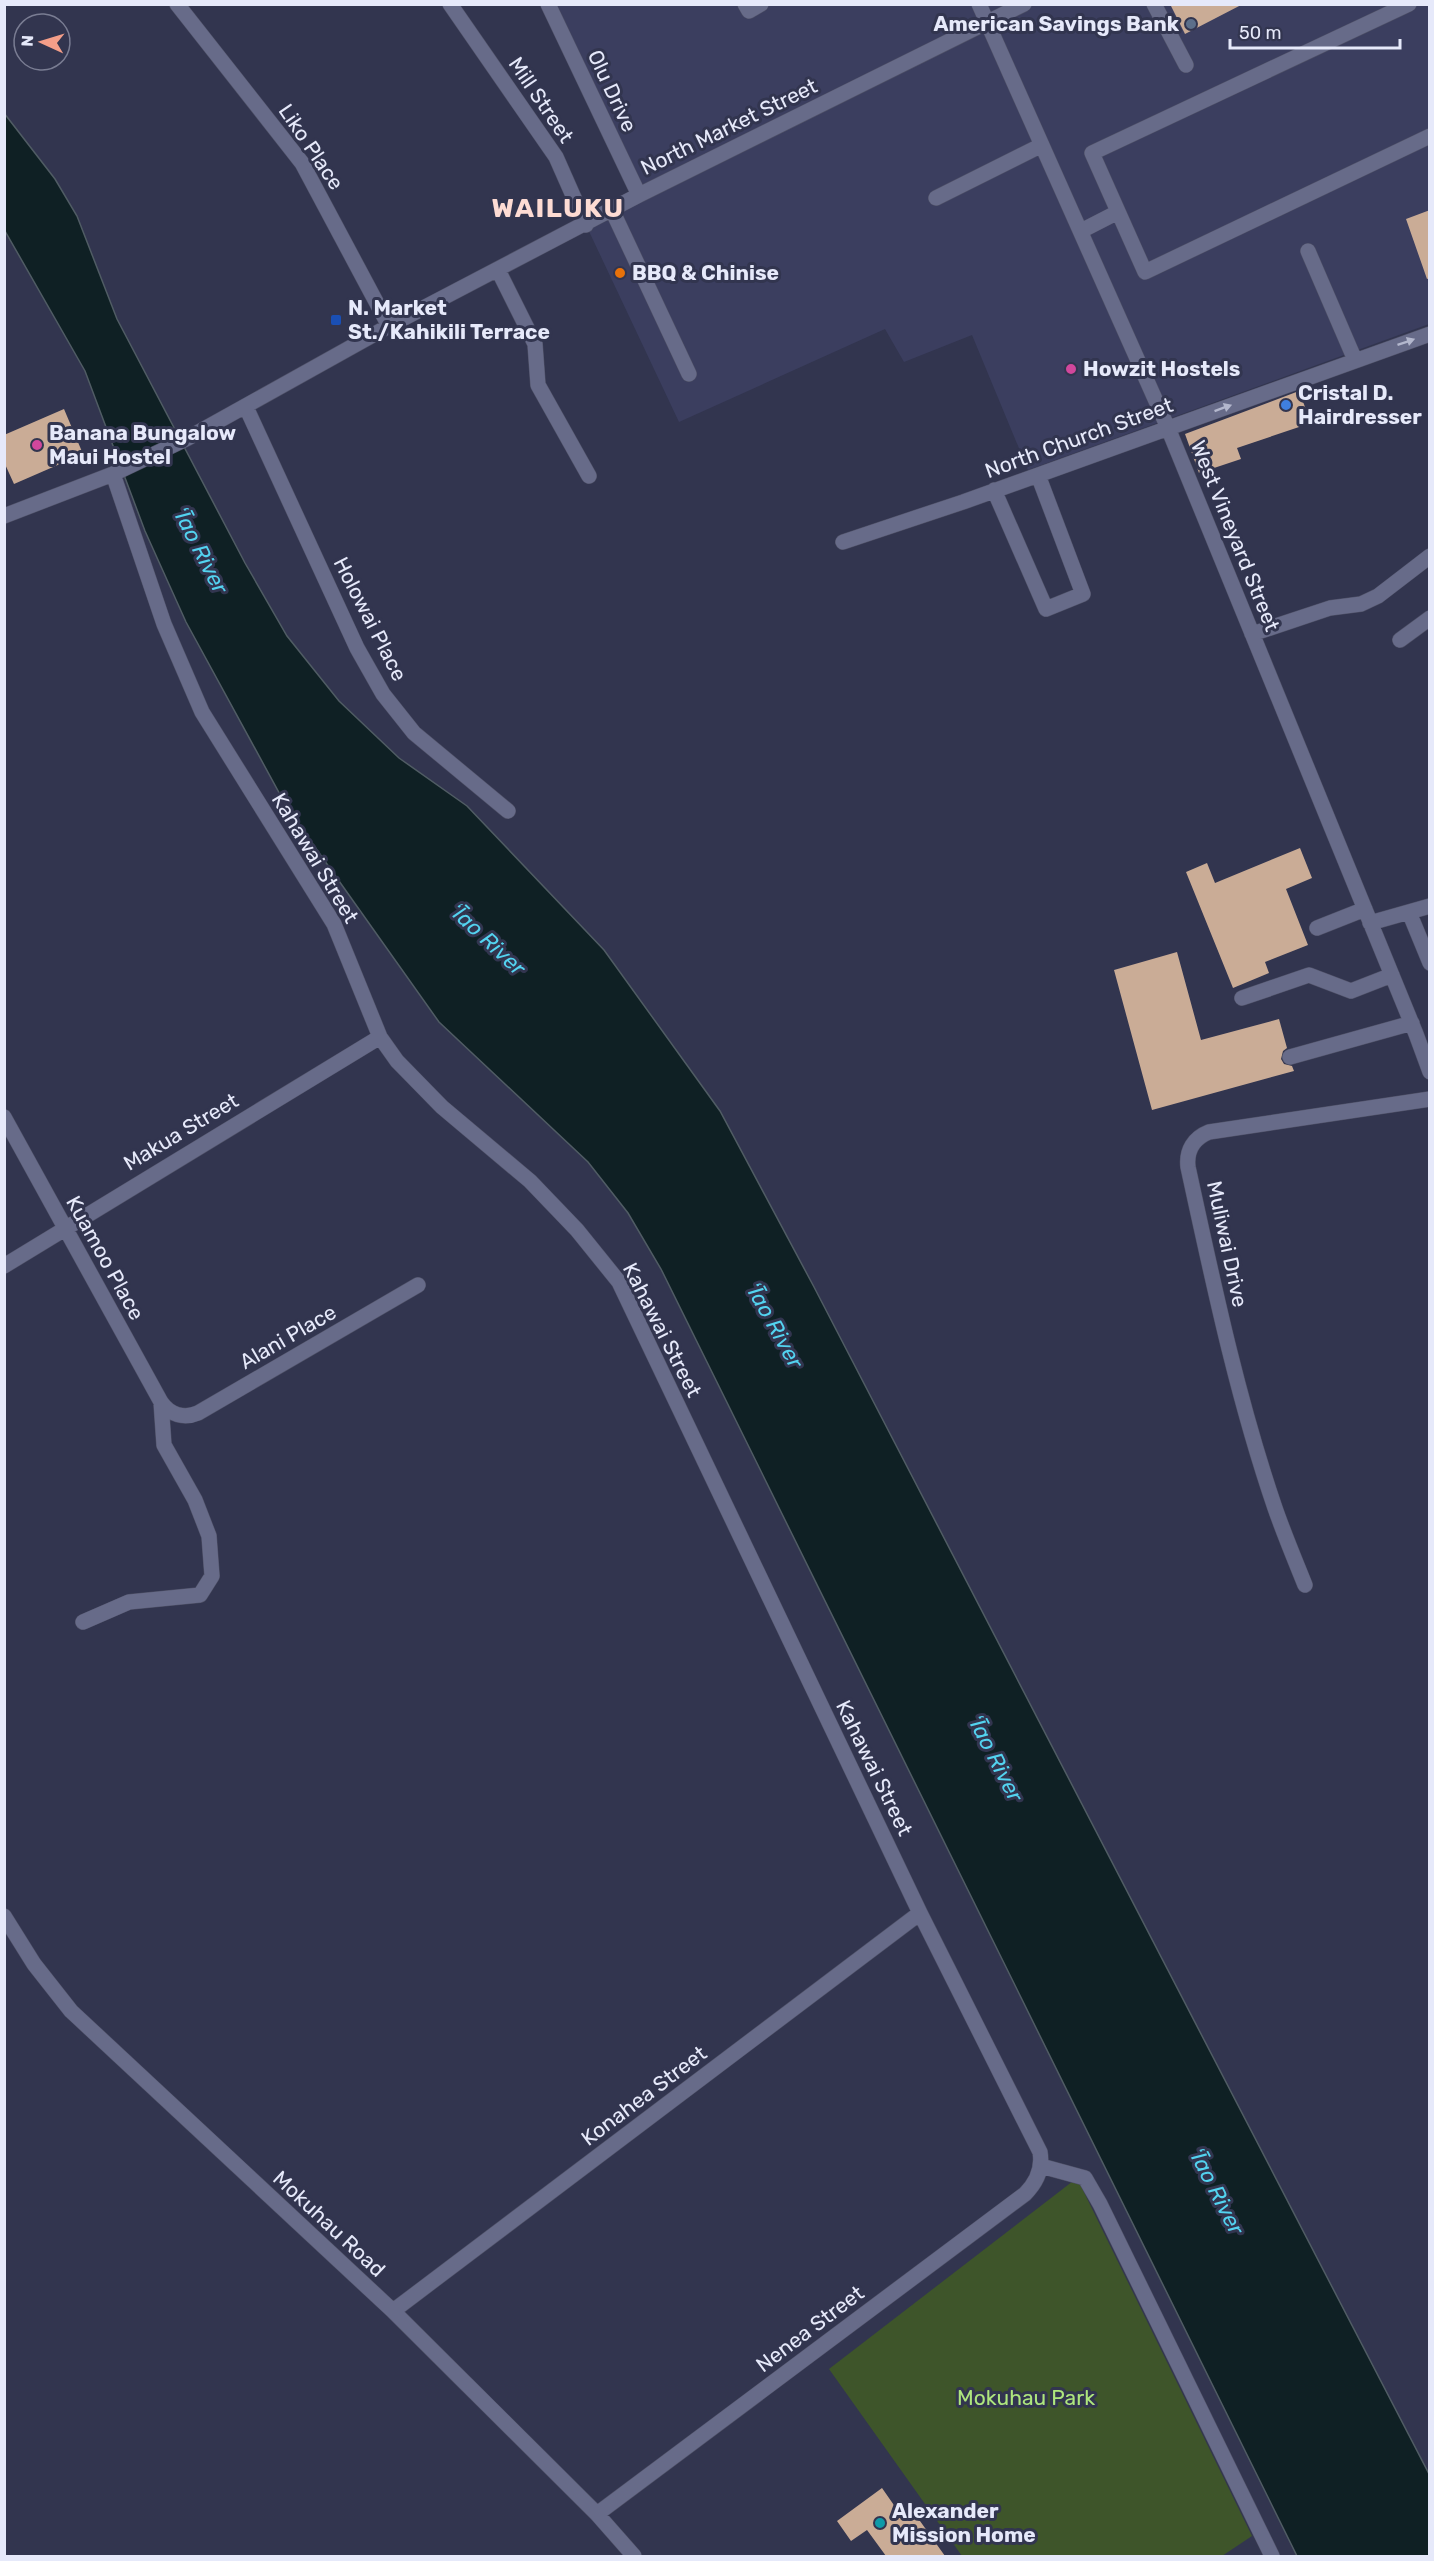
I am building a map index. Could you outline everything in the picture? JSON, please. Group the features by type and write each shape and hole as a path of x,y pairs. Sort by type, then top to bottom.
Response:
{"street":[{"name":"Liko Place","path":"177,4 302,163 389,326"},
{"name":"Mill Street","path":"450,4 556,157 586,225"},
{"name":"Olu Drive","path":"549,4 639,195"},
{"path":"745,4 749,11 762,4"},
{"name":"West Vineyard Street","path":"979,4 1168,428 1392,975 1419,1029 1430,1072"},
{"name":"North Market Street","path":"4,516 113,474 188,438 389,326 586,225 639,195 1024,4"},
{"path":"1155,4 1186,65"},
{"path":"1409,4 1092,153 1145,272 1430,136"},
{"path":"936,198 1042,145"},
{"path":"612,210 689,374"},
{"path":"1081,231 1119,212"},
{"path":"1308,251 1354,360"},
{"path":"498,270 535,344 538,385 589,476"},
{"name":"North Church Street","path":"843,542 1038,475 1430,334"},
{"name":"Holowai Place","path":"246,407 357,648 383,694 414,733 508,811"},
{"name":"Kahawai Street","path":"113,474 164,624 202,712 334,924 380,1037 397,1061 442,1107 530,1181 577,1230 619,1282 920,1913 1037,2144 1040,2169"},
{"path":"994,490 1046,609 1083,594 1038,475"},
{"path":"1252,634 1330,608 1361,604 1378,596 1430,556"},
{"path":"1400,640 1430,618"},
{"path":"1317,928 1368,916 1409,912 1430,906"},
{"path":"1409,912 1430,963"},
{"path":"1242,998 1309,975 1351,992 1392,975"},
{"path":"1290,1057 1419,1029"},
{"name":"Makua Street","path":"4,1266 380,1037"},
{"name":"Muliwai Drive","path":"1305,1585 1276,1510 1250,1427 1215,1294 1188,1167 1188,1153 1195,1141 1209,1132 1430,1099"},
{"name":"Kuamoo Place","path":"4,1117 161,1402 176,1414"},
{"name":"Alani Place","path":"176,1414 186,1416 198,1413 418,1285"},
{"path":"83,1622 129,1602 200,1595 212,1576 205,1527 195,1500 164,1445 161,1402"},
{"name":"Konahea Street","path":"393,2312 920,1913"},
{"name":"Mokuhau Road","path":"4,1916 34,1964 71,2011 393,2312 597,2514 634,2556"},
{"path":"1040,2169 1085,2178 1100,2204 1272,2556"},
{"name":"Nenea Street","path":"597,2514 1025,2194 1035,2184 1040,2169"}],"shaded area":[{"path":"548,5 1429,5 1429,324 1028,470 972,335 904,362 885,329 679,422 586,225 638,195"}],"green space":[{"name":"Mokuhau Park","path":"1077,2178 1252,2536 1222,2556 962,2556 829,2369"}],"water":[{"name":"ʻĪao River","path":"4,113 55,179 77,216 117,319 245,563 287,636 339,701 399,758 467,806 604,950 720,1111 814,1287 1429,2474 1429,2556 1297,2556 661,1269 628,1213 588,1162 439,1022 288,809 186,622 145,531 85,371 5,231"}],"building":[{"name":"American Savings Bank","path":"1170,4 1243,4 1185,34"},
{"path":"1430,210 1430,278 1427,279 1406,219"},
{"path":"1299,391 1311,423 1237,448 1241,459 1199,473 1185,434"},
{"path":"64,409 83,454 14,484 4,462 4,435"},
{"path":"1300,848 1312,878 1286,889 1308,945 1265,962 1269,973 1233,988 1186,872 1207,863 1215,883"},
{"path":"1177,952 1201,1040 1279,1019 1287,1048 1283,1051 1281,1059 1284,1064 1292,1066 1294,1071 1152,1110 1114,970"},
{"name":"Alexander Mission Home","path":"882,2488 905,2521 915,2514 945,2556 886,2556 867,2530 851,2541 837,2521"}],"place":[{"name":"American Savings Bank","path":"1191,24"},
{"name":"BBQ & Chinise","path":"620,273"},
{"name":"N. Market St./Kahikili Terrace","path":"336,320"},
{"name":"Howzit Hostels","path":"1071,369"},
{"name":"Cristal D. Hairdresser","path":"1286,405"},
{"name":"Banana Bungalow Maui Hostel","path":"37,445"},
{"name":"Alexander Mission Home","path":"880,2523"}],"district":[{"name":"WAILUKU","path":"558,208"}]}
